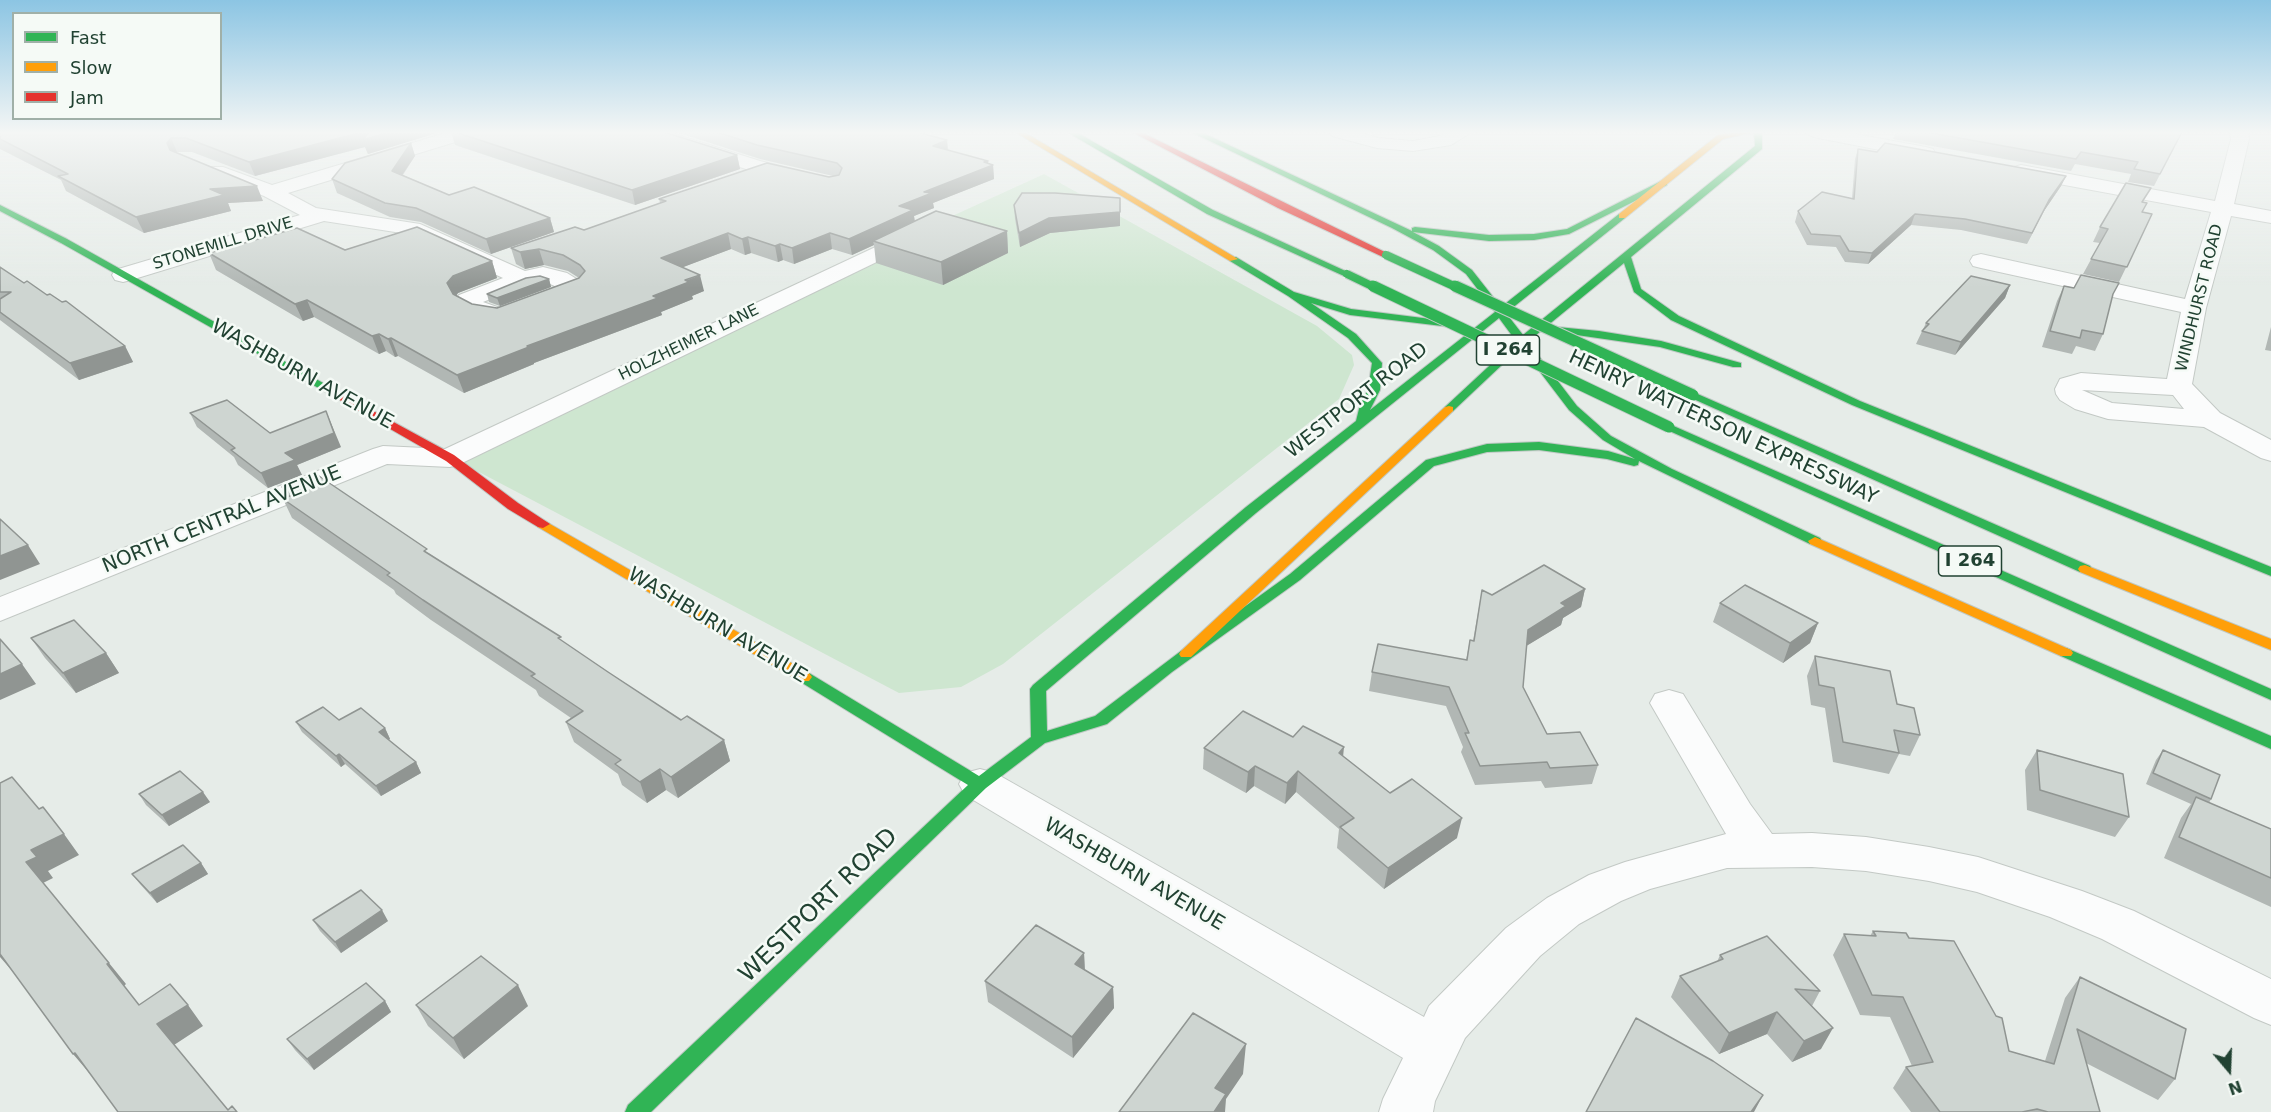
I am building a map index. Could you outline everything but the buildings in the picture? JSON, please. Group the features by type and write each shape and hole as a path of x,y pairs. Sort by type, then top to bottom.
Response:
{"main road":[{"path":"1105,184 1291,294 1352,336 1377,363 1374,390 1366,405 1361,423"},
{"name":"HENRY WATTERSON EXPRESSWAY","path":"1161,184 1210,212 1347,274 1669,427 2271,695"},
{"name":"HENRY WATTERSON EXPRESSWAY","path":"1238,184 1386,255 2053,556 2271,645"},
{"path":"1305,184 1436,248 1469,272 1574,408 1607,438 1668,472 1888,575 2271,743"},
{"path":"1395,226 1445,235 1489,238 1534,237 1569,231 1662,184"},
{"name":"WESTPORT ROAD","path":"1039,740 1038,689 1251,510 1663,184"},
{"name":"WESTPORT ROAD","path":"636,1112 980,784 1039,740 1101,720 1170,668 1521,342 1714,184"},
{"name":"WASHBURN AVENUE","path":"0,208 116,270 450,458 513,506 761,651 980,784"},
{"path":"1626,256 1637,290 1675,318 1856,403 2271,572"},
{"path":"1291,294 1350,312 1482,327 1538,328 1599,334 1661,344 1856,403"},
{"path":"1170,668 1295,576 1430,463 1487,448 1539,446 1608,455 1668,472"}],"street":[{"path":"250,184 314,212 413,228 522,278"},
{"name":"STONEMILL DRIVE","path":"271,192 298,184"},
{"path":"2093,184 2271,218"},
{"name":"WINDHURST ROAD","path":"2210,419 2179,384 2194,308 2229,184"},
{"name":"STONEMILL DRIVE","path":"116,270 314,212"},
{"name":"HOLZHEIMER LANE","path":"450,458 929,227"},
{"path":"491,263 513,255"},
{"path":"1981,261 2194,308"},
{"path":"2181,388 2081,381 2069,385 2068,389 2076,399 2108,411 2210,419 2271,452"},
{"name":"NORTH CENTRAL AVENUE","path":"0,610 383,455 450,458"},
{"path":"1669,703 1736,815 1760,850"},
{"name":"WASHBURN AVENUE","path":"980,784 1432,1049"},
{"path":"1407,1112 1409,1099 1447,1022 1523,942 1563,911 1605,888 1641,874 1727,851 1812,850 1866,854 1929,864 2006,884 2118,925 2271,1003"}],"green space":[{"path":"1022,184 1062,184 1317,326 1352,355 1354,365 1339,399 1003,664 961,687 899,693 439,451"}],"traffic: fast":[{"path":"1161,184 1210,212 1347,274"},
{"path":"1305,184 1436,248 1469,272 1573,408 1607,438 1668,472 1815,541"},
{"path":"1415,230 1489,238 1534,237 1569,231 1662,184"},
{"path":"1449,409 1521,342 1714,184"},
{"path":"0,208 64,241 342,397"},
{"path":"1039,739 1038,689 1251,510 1622,216"},
{"path":"1386,255 1693,395"},
{"path":"1626,256 1637,290 1675,318 1856,403 2271,572"},
{"path":"1233,259 1291,294 1352,336 1377,363 1374,390 1366,405 1361,423"},
{"path":"1347,274 1669,427"},
{"path":"1291,294 1350,312 1459,325"},
{"path":"1546,329 1599,334 1661,344 1737,365"},
{"path":"1693,395 2085,569"},
{"path":"1669,427 2271,695"},
{"path":"1170,668 1295,577 1430,463 1487,448 1539,446 1608,455 1634,462"},
{"path":"2066,653 2271,743"},
{"path":"636,1112 980,784 1039,739 1101,720 1186,654"},
{"path":"804,677 980,784"}],"traffic: slow":[{"path":"1106,184 1233,259"},
{"path":"1622,216 1662,184"},
{"path":"1186,654 1449,409"},
{"path":"543,524 804,677"},
{"path":"1815,541 2066,653"},
{"path":"2085,569 2271,645"}],"traffic: jam":[{"path":"1237,184 1386,255"},
{"path":"342,397 450,458 513,506 543,524"}]}
